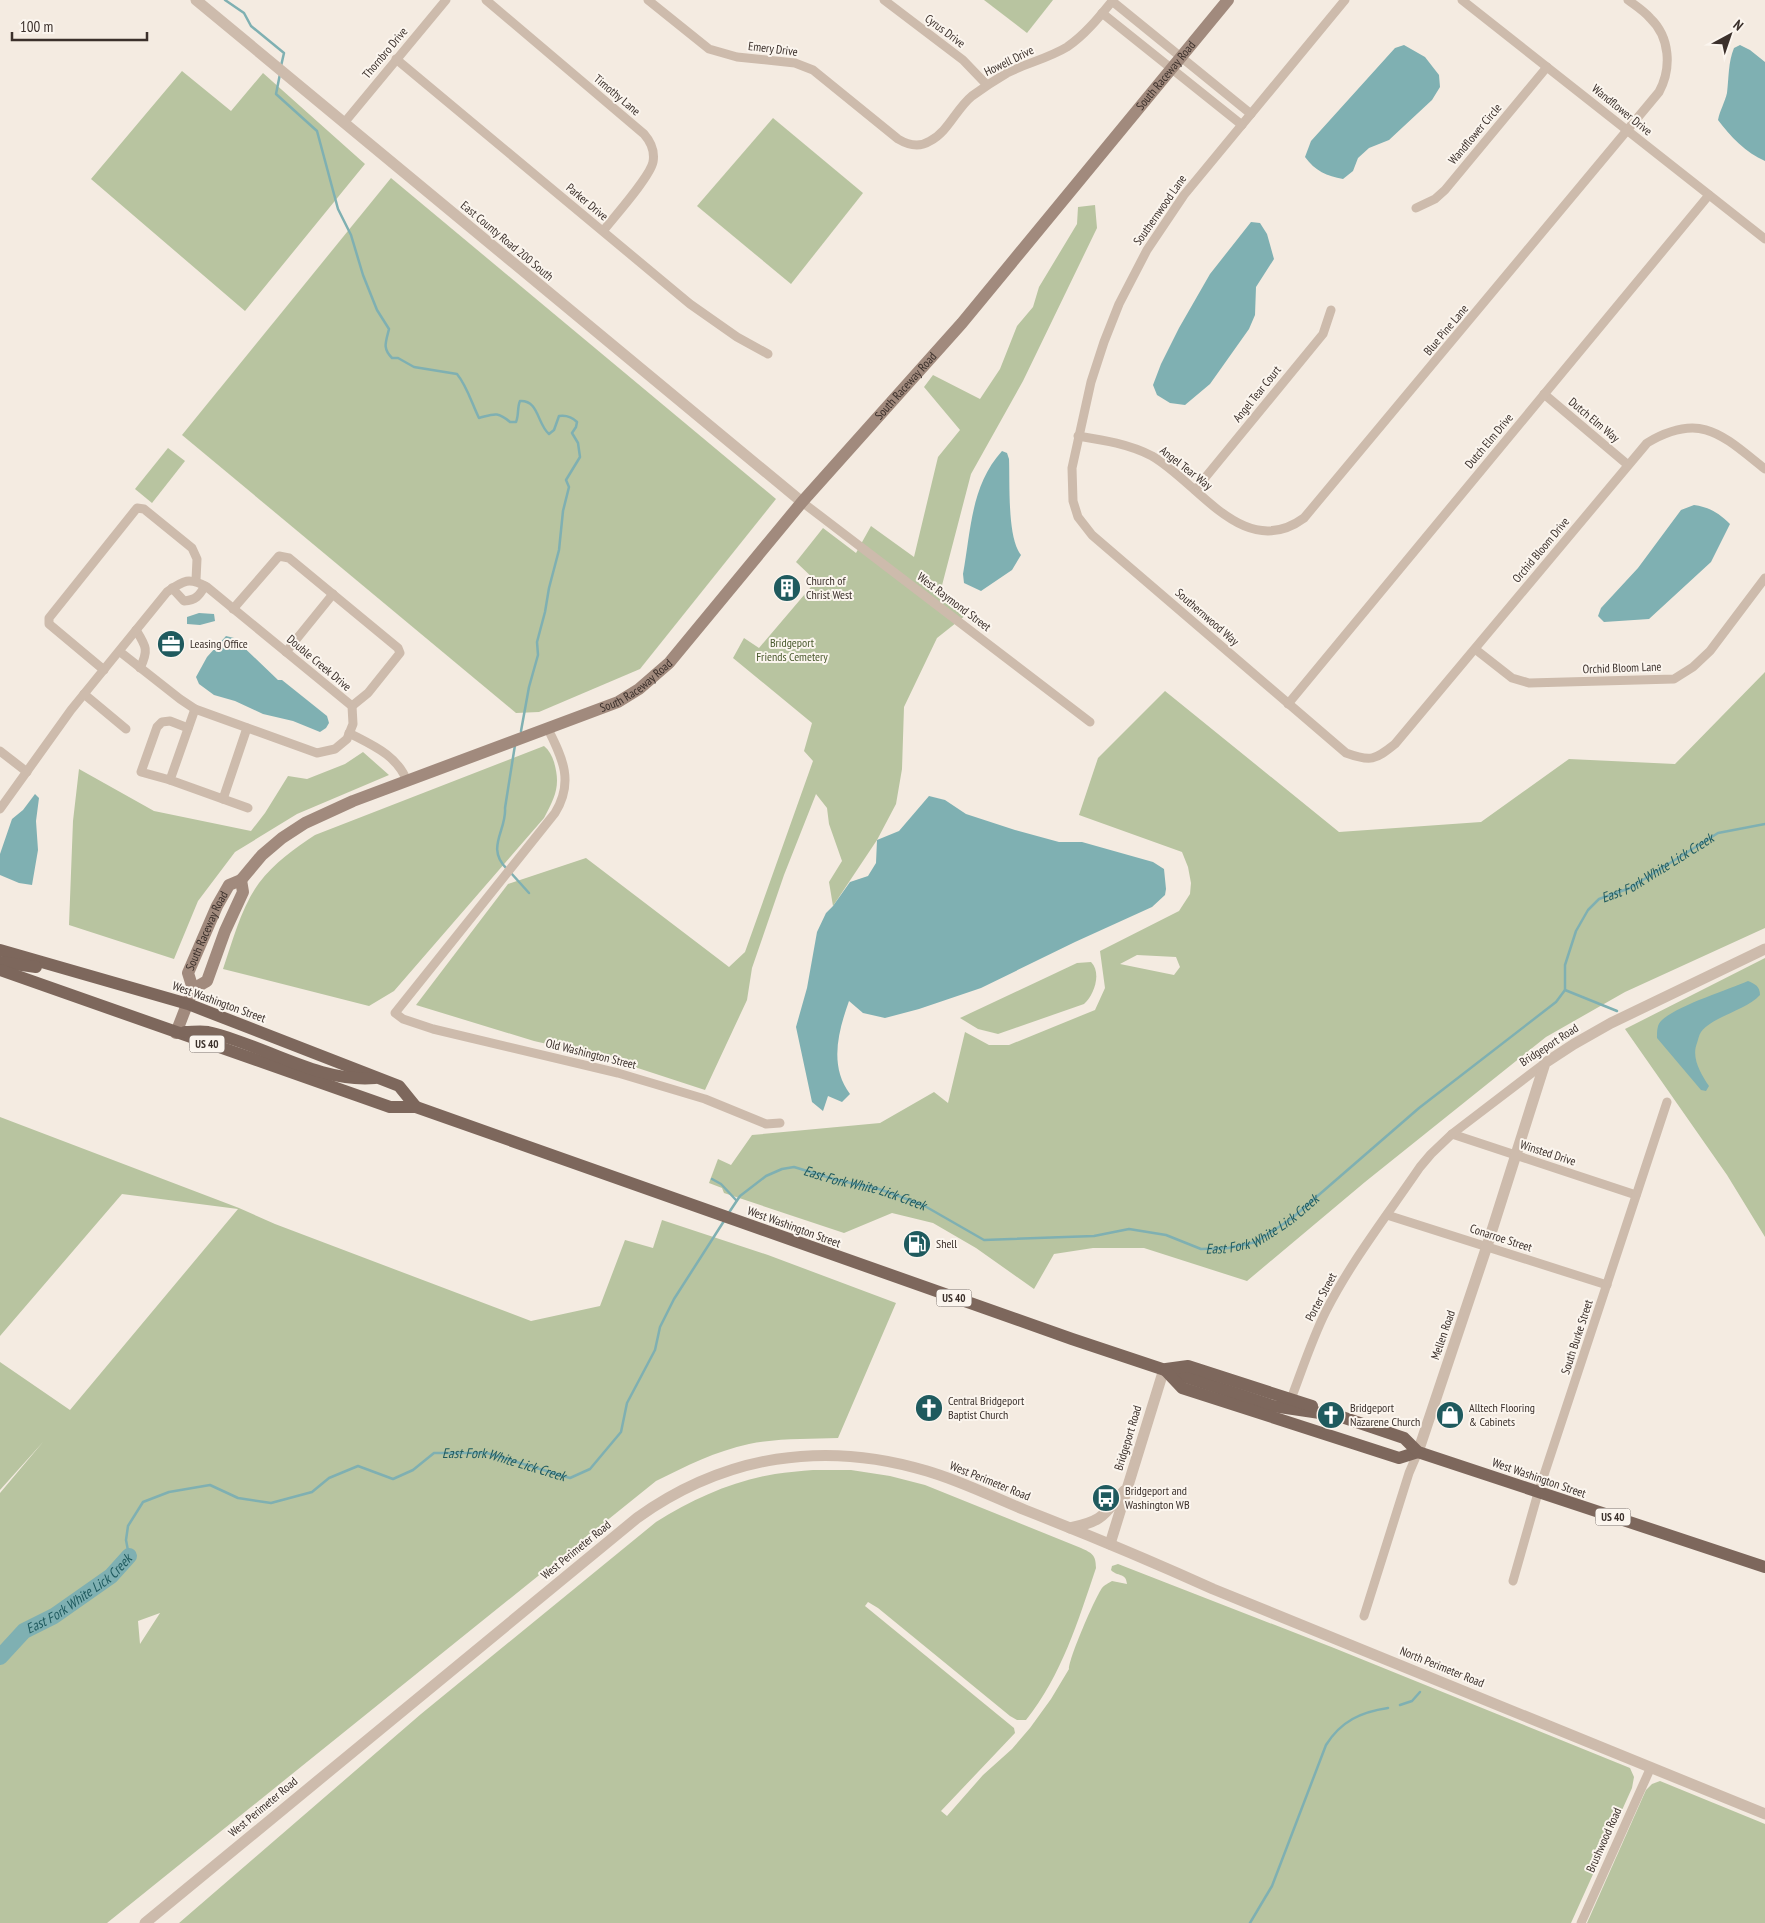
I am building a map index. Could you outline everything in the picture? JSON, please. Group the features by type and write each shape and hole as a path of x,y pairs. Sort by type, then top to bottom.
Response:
{"main road":[{"name":"South Raceway Road","path":"176,1033 193,989 188,973 208,924 229,885 241,880 266,851 305,823 353,801 618,702 639,689 656,675 802,502 962,323 1228,0"},
{"name":"South Raceway Road","path":"193,989 206,981 225,931 243,892 241,880"},
{"name":"West Washington Street","path":"0,950 188,1004 399,1086 416,1107"},
{"path":"0,955 19,955"},
{"path":"0,962 29,965 61,973 157,1004 188,1004"},
{"name":"West Washington Street","path":"0,970 390,1107 416,1107 1056,1334 1164,1369 1188,1366 1291,1399 1404,1438 1418,1452 1765,1568"},
{"path":"176,1033 207,1032 313,1070 357,1079 377,1078"},
{"name":"West Washington Street","path":"1164,1369 1182,1388 1324,1435 1399,1458 1418,1452"},
{"path":"1164,1369 1273,1406 1340,1416"}],"street":[{"name":"East County Road 200 South","path":"196,0 802,502"},
{"name":"Thornbro Drive","path":"344,123 446,0"},
{"name":"Timothy Lane","path":"486,0 649,140 653,155 650,170 603,231"},
{"name":"Emery Drive","path":"648,0 708,49 736,57 787,61 813,70 898,139 905,143 917,145"},
{"name":"Cyrus Drive","path":"884,0 963,60 987,85"},
{"name":"Southernwood Lane","path":"1072,475 1085,403 1097,362 1119,304 1138,267 1179,202 1345,0"},
{"name":"Wandflower Drive","path":"1462,0 1765,239"},
{"name":"Blue Pine Lane","path":"1273,531 1294,524 1312,510 1628,131 1660,89 1665,77 1668,61 1665,42 1650,17 1628,0"},
{"name":"Howell Drive","path":"917,145 935,139 969,98 987,85 1008,73 1066,47 1082,35 1112,1"},
{"path":"1112,1 1251,114"},
{"path":"1102,13 1242,125"},
{"name":"Parker Drive","path":"396,59 690,304 737,337 768,354"},
{"name":"Wandflower Circle","path":"1416,208 1435,199 1445,190 1547,66"},
{"name":"Dutch Elm Drive","path":"1288,704 1709,195"},
{"name":"Angel Tear Court","path":"1195,490 1323,334 1331,310"},
{"name":"Dutch Elm Way","path":"1544,394 1628,465"},
{"name":"Orchid Bloom Drive","path":"1359,757 1379,757 1395,744 1647,443 1660,435 1676,429 1695,428 1725,438 1765,469"},
{"name":"Angel Tear Way","path":"1078,436 1114,442 1142,452 1163,464 1235,523 1259,531 1273,531"},
{"name":"Southernwood Way","path":"1072,475 1073,501 1078,517 1092,535 1346,753 1359,757"},
{"name":"West Raymond Street","path":"802,502 1090,722"},
{"path":"0,809 84,694 104,670 167,592 180,583 196,580 198,559 192,548 144,508 137,508 49,618 49,624 104,670"},
{"path":"233,609 279,556 289,558 398,648 400,653 368,693 352,706"},
{"name":"Orchid Bloom Lane","path":"1475,649 1512,678 1529,684 1674,680 1710,652 1765,578"},
{"name":"Double Creek Drive","path":"196,580 352,706 353,724 349,733"},
{"path":"172,588 184,601 194,600 205,586"},
{"path":"286,652 333,594"},
{"path":"136,630 144,642 146,654 140,668"},
{"path":"119,651 195,709 317,753 335,750 347,739 349,733 378,748 393,759 407,781"},
{"path":"84,694 126,729"},
{"path":"170,780 195,709"},
{"path":"188,728 170,721 162,722 157,727 142,772 248,808"},
{"path":"222,799 247,728"},
{"name":"Old Washington Street","path":"548,729 563,761 565,777 563,795 555,813 395,1012 403,1019 433,1028 618,1073 698,1097 766,1124 780,1123"},
{"path":"0,751 27,772"},
{"name":"Bridgeport Road","path":"1387,1215 1431,1154 1452,1134 1545,1063 1611,1023 1764,952"},
{"name":"Mellen Road","path":"1364,1616 1408,1472 1418,1452 1487,1246 1545,1063"},
{"name":"South Burke Street","path":"1513,1581 1538,1493 1667,1102"},
{"name":"Winsted Drive","path":"1452,1134 1636,1195"},
{"name":"Conarroe Street","path":"1387,1215 1607,1285"},
{"name":"Porter Street","path":"1291,1399 1325,1312 1352,1266 1387,1215"},
{"name":"Bridgeport Road","path":"1110,1544 1164,1369"},
{"name":"West Perimeter Road","path":"145,1923 637,1518 659,1502 707,1479 756,1462 789,1456 818,1454 877,1458 929,1472 1110,1544"},
{"path":"1070,1528 1090,1524 1098,1520 1128,1485"},
{"name":"North Perimeter Road","path":"1110,1544 1214,1589 1765,1814"},
{"name":"Brushwood Road","path":"1581,1923 1651,1767"}],"green space":[{"path":"984,0 1053,0 1027,33"},
{"path":"182,71 231,111 263,73 365,164 245,311 91,179"},
{"path":"773,118 863,193 791,284 697,206"},
{"path":"391,178 776,499 640,669 539,712 516,713 182,435"},
{"name":"Bridgeport Friends Cemetery","path":"1095,205 1097,228 1023,381 971,474 940,593 966,615 937,638 904,707 902,769 896,804 877,840 833,906 829,882 842,861 829,824 827,808 816,794 784,875 752,968 747,1000 705,1090 604,1057 534,1041 416,1005 508,884 586,858 729,967 745,952 813,761 804,751 812,723 733,658 744,638 759,648 816,581 796,562 823,528 856,553 871,526 914,557 938,457 960,430 924,387 933,375 980,399 1000,369 1017,326 1033,307 1039,287 1077,224 1078,207"},
{"path":"168,448 185,461 152,503 135,489"},
{"path":"1765,672 1765,928 1625,992 1546,1037 1365,1182 1247,1281 1144,1248 1093,1248 1054,1254 1034,1289 976,1248 933,1223 892,1213 844,1233 724,1193 722,1188 709,1183 718,1159 731,1165 752,1135 880,1123 934,1092 948,1103 965,1032 989,1045 1009,1045 1095,1010 1105,988 1100,951 1179,911 1190,894 1191,883 1188,867 1182,852 1079,815 1098,758 1165,691 1339,832 1481,822 1569,759 1675,764","holes":["1137,955 1176,957 1180,967 1174,975 1120,964"]},
{"path":"544,746 549,751 553,760 557,785 554,797 544,818 394,991 369,1006 223,969 238,924 247,903 259,883 285,856 300,845 315,835"},
{"path":"363,752 389,775 297,814 235,852 198,901 174,959 69,925 73,821 79,769 154,811 251,831 265,813 288,776 307,779 345,764"},
{"path":"1765,958 1765,1237 1727,1175 1625,1029"},
{"path":"1091,962 1096,972 1094,990 1084,1004 998,1034 978,1029 960,1018 1077,963"},
{"path":"0,1117 531,1321 600,1306 625,1240 653,1248 662,1220 768,1255 896,1303 838,1438 782,1440 749,1444 713,1455 656,1481 107,1923 0,1923 0,1493 43,1442 0,1490 0,1362 70,1410 238,1209 122,1194 0,1336","holes":["160,1613 140,1644 138,1621"]},
{"path":"813,1470 851,1470 890,1476 925,1485 1081,1548 1091,1553 1094,1557 1096,1568 1068,1647 1050,1685 1026,1720 1017,1720 1010,1716 878,1608 868,1602 865,1606 1014,1728 1015,1733 941,1811 947,1816 983,1775 1012,1749 1051,1699 1069,1669 1083,1628 1102,1588 1112,1581 1127,1584 1123,1576 1111,1570 1112,1566 1118,1564 1334,1648 1630,1768 1634,1777 1632,1788 1571,1923 179,1923 421,1714 656,1522 713,1492 743,1481 775,1474"},
{"path":"1660,1781 1765,1824 1765,1923 1587,1923 1646,1790 1652,1784"}],"water":[{"path":"1404,45 1425,57 1439,75 1440,87 1432,100 1389,140 1369,148 1358,158 1353,171 1343,179 1317,169 1305,157 1311,141 1395,48"},
{"path":"1740,45 1765,62 1765,161 1739,144 1718,120 1727,93 1732,54 1734,48"},
{"path":"1251,222 1260,223 1267,234 1274,259 1256,287 1255,315 1249,329 1210,384 1185,405 1170,403 1157,395 1153,385 1161,364 1210,274"},
{"path":"1002,451 1007,453 1009,459 1011,523 1013,536 1021,555 1012,570 981,591 964,583 963,574 978,493 992,464"},
{"path":"1694,505 1714,511 1730,524 1711,562 1649,619 1604,622 1598,616 1601,608 1638,568 1681,510"},
{"path":"199,613 214,614 215,621 200,625 187,624 187,617"},
{"path":"226,636 234,638 278,680 282,680 327,716 329,723 326,728 320,732 293,721 263,714 235,701 214,695 199,684 196,677 207,657"},
{"path":"35,794 39,798 36,821 38,850 32,885 19,883 0,875 0,854 12,819 23,810"},
{"path":"929,796 945,800 966,814 1015,830 1059,842 1082,842 1153,862 1164,869 1165,895 1152,907 981,988 919,1009 885,1018 863,1013 849,1001 839,1037 838,1060 839,1072 850,1094 842,1102 828,1096 823,1111 812,1102 796,1027 807,988 817,932 826,913 850,882 868,876 876,863 877,840 899,831"},
{"path":"1748,981 1758,987 1760,995 1754,1001 1706,1026 1701,1032 1695,1054 1700,1071 1709,1086 1706,1091 1701,1090 1657,1038 1659,1024 1679,1009"}],"waterway":[{"path":"225,0 244,13 251,26 284,53 281,66"},
{"path":"280,74 276,94 317,131 338,209 351,235 363,275 377,310 389,329 386,348 392,358 398,358 414,367 457,374 467,390 479,418 495,414 502,416 510,422 516,422 520,401 531,404 549,434 554,430 559,416 569,417 577,422 572,433 578,443 580,457 566,480 569,487 563,511 559,550 537,642 538,655 529,687 521,731"},
{"path":"507,869 501,861 497,846 505,816 515,745"},
{"name":"East Fork White Lick Creek","path":"728,1214 740,1196 766,1176 782,1169 794,1167 837,1180 879,1189 923,1205 984,1240 1094,1236 1129,1229 1166,1235 1201,1249 1228,1248 1256,1242 1291,1219 1419,1108 1556,1002 1565,990 1565,965 1576,931 1588,910 1599,899 1630,888 1718,833 1765,824"},
{"path":"511,873 529,893"},
{"path":"1565,990 1617,1011"},
{"path":"712,1179 721,1184 736,1200"},
{"name":"East Fork White Lick Creek","path":"129,1556 126,1540 128,1526 143,1502 169,1492 210,1485 238,1498 271,1503 312,1492 329,1478 358,1466 393,1479 413,1470 434,1453 487,1453 570,1478 590,1469 621,1432 627,1403 655,1350 660,1327 674,1299 724,1221"},
{"name":"East Fork White Lick Creek","path":"0,1657 24,1631 54,1616 111,1576 129,1556"},
{"path":"1400,1705 1412,1701 1420,1692"},
{"path":"1250,1923 1272,1886 1326,1745 1338,1730 1352,1719 1369,1712 1388,1708"}],"place":[{"name":"Church of Christ West","path":"787,588"},
{"name":"Leasing Office","path":"171,644"},
{"name":"Shell","path":"917,1244"},
{"name":"Central Bridgeport Baptist Church","path":"929,1408"},
{"name":"Bridgeport Nazarene Church","path":"1331,1415"},
{"name":"Alltech Flooring & Cabinets","path":"1450,1415"},
{"name":"Bridgeport and Washington WB","path":"1106,1498"}]}
